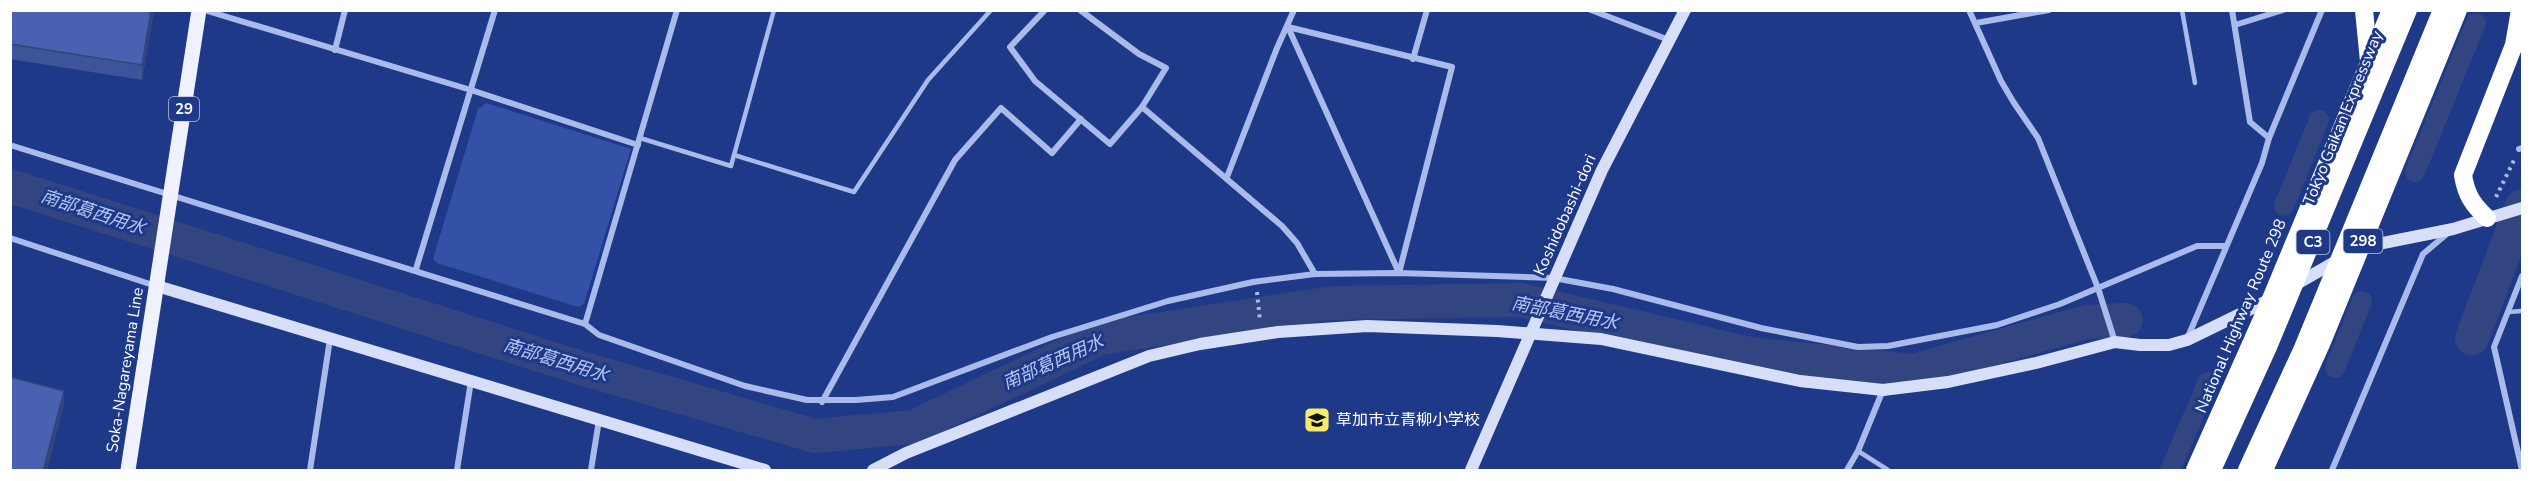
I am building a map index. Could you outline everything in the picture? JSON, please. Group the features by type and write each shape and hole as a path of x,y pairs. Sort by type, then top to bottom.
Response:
{"highway":[{"path":"2364,10 2369,62"},
{"name":"National Highway Route 298","path":"2195,471 2271,299 2391,10"},
{"name":"Tokyo Gaikan Expressway","path":"2212,471 2273,336 2408,10"},
{"name":"C3","path":"2247,471 2303,348 2442,10"},
{"name":"298","path":"2264,471 2361,246 2458,10"},
{"path":"2492,217 2472,203 2465,191 2463,175 2514,45 2520,10"},
{"path":"2273,471 2278,439"}],"main road":[{"name":"29","path":"157,280 199,10"},
{"name":"Soka-Nagareyama Line","path":"128,471 157,280"}],"street":[{"path":"204,10 639,141"},
{"path":"335,50 345,10"},
{"path":"416,269 495,10"},
{"path":"585,324 677,10"},
{"path":"1045,10 1010,47 1035,81 1110,144 1142,107 1166,68 1139,54 1080,10"},
{"path":"1227,177 1294,10"},
{"path":"1413,59 1427,10"},
{"path":"1591,10 1670,40"},
{"name":"Koshidobashi-dori","path":"1471,471 1602,170 1685,10"},
{"path":"1969,10 2006,88 2038,138 2098,288 2115,342"},
{"path":"1976,24 2049,10"},
{"path":"2232,10 2250,122 2269,138"},
{"path":"2187,340 2262,163 2269,138 2322,10"},
{"path":"2235,25 2279,11"},
{"path":"1288,27 1452,67 1399,273"},
{"path":"1288,27 1399,273"},
{"path":"1142,107 1227,177 1290,234 1315,274"},
{"path":"822,402 955,160 1001,108 1052,153 1081,119"},
{"path":"10,144 170,201 416,269 585,324 599,335 745,386 822,402 893,397 1052,336 1168,301 1253,282 1315,274 1399,273 1552,282 1613,289 1761,328 1858,347 1888,346 1997,326 2098,288 2197,246 2226,246"},
{"path":"873,471 885,468 906,453 1149,356 1200,344 1314,328 1356,326 1532,330 1621,342 1800,381 1883,390 1948,382 2036,363 2115,342 2169,345 2187,340 2271,299 2361,246 2453,229 2523,208"},
{"path":"2332,471 2423,254 2453,229"},
{"path":"10,238 157,280 330,338 765,471"},
{"path":"2523,276 2494,347 2523,470"},
{"path":"310,471 330,338"},
{"path":"457,471 471,381"},
{"path":"1846,471 1858,451 1883,390"},
{"path":"591,471 599,420"}],"lane":[{"path":"639,141 731,166 774,10"},
{"path":"734,155 854,192 928,80 991,10"},
{"path":"2182,10 2195,83"},
{"path":"2508,312 2523,311"},
{"path":"1858,451 1888,471"}],"path":[{"path":"2496,197 2521,149"},
{"path":"1257,291 1260,322"}],"shaded area":[{"path":"486,103 631,149 584,304 578,307 437,263 433,259 478,109"}],"building":[{"path":"10,10 151,10 142,65 10,44"},
{"path":"10,377 64,391 43,471 10,471"}],"waterway":[{"path":"2415,172 2476,23"},
{"path":"2284,206 2319,120"},
{"name":"南部葛西用水","path":"10,186 581,368 815,436 913,427 1101,338 1332,303 1521,300 1750,354 1912,371 2087,322 2126,320"},
{"name":"南部葛西用水","path":"2472,338 2522,206"},
{"name":"南部葛西用水","path":"2335,368 2362,301"},
{"path":"2170,470 2208,382"}],"place":[{"name":"草加市立青柳小学校","path":"1317,420"}]}
